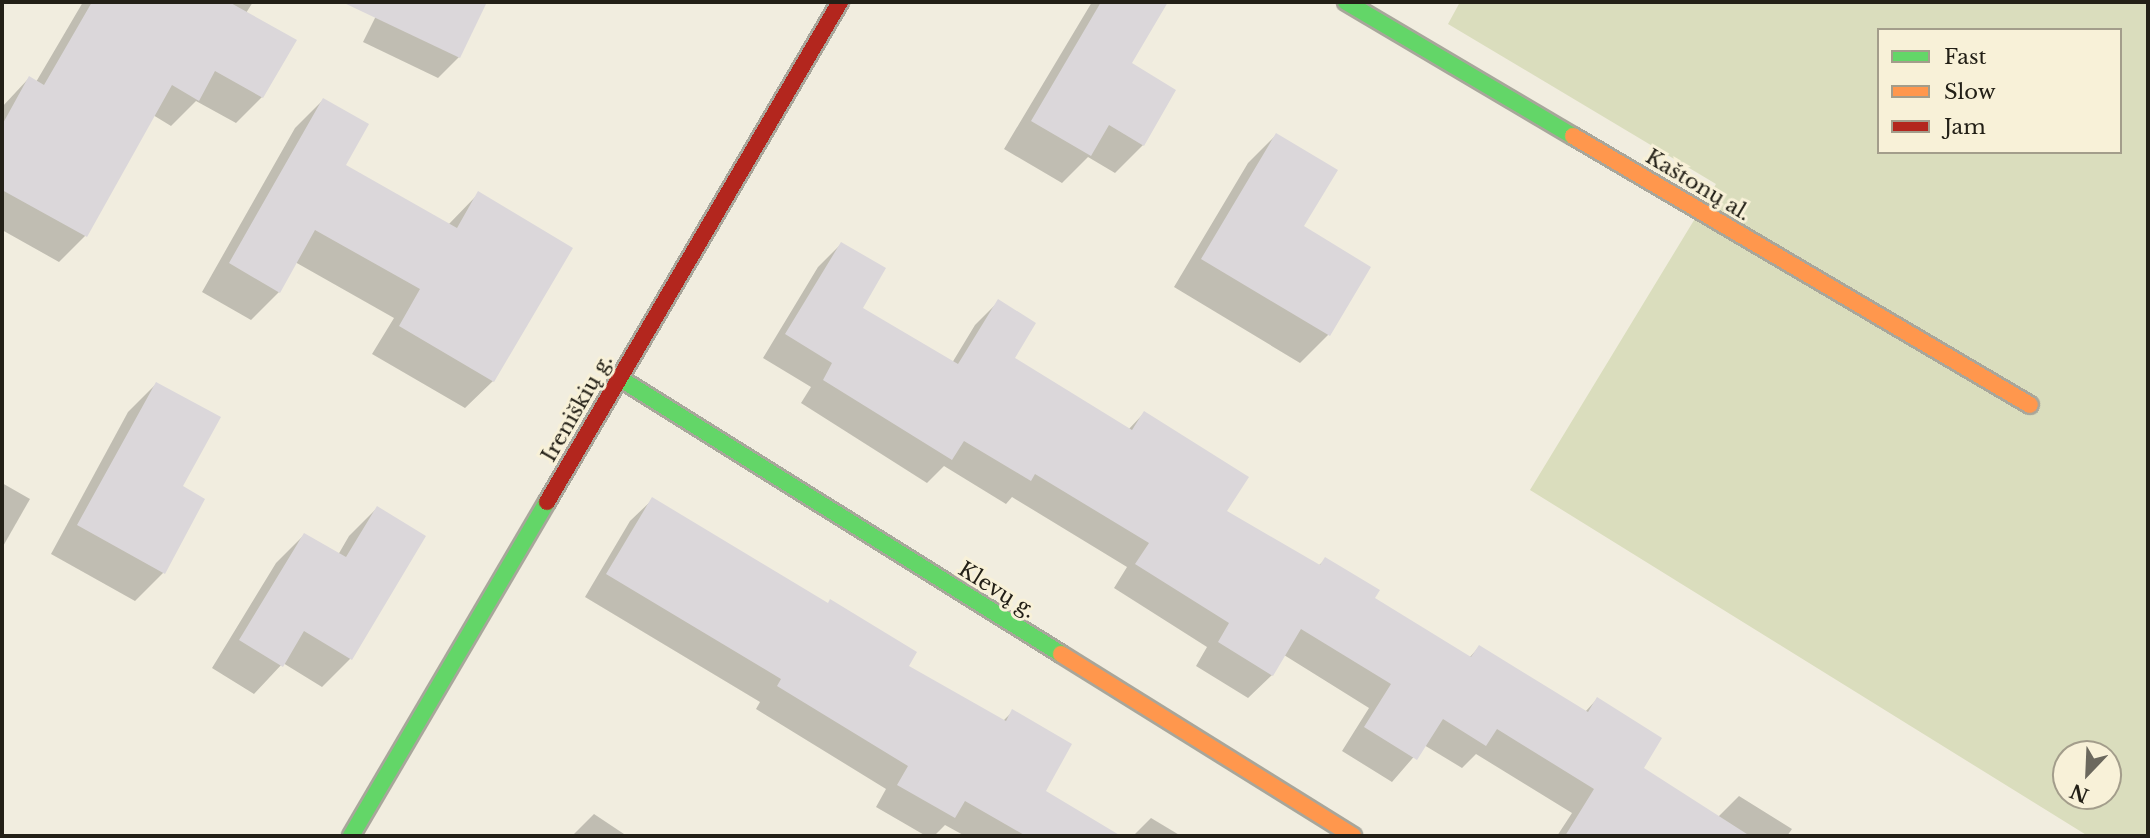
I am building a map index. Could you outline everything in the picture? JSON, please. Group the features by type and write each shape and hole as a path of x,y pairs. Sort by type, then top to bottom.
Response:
{"street":[{"name":"Ireniškių g.","path":"351,836 840,2"},
{"name":"Kaštonų al.","path":"1346,2 2030,405"},
{"name":"Klevų g.","path":"619,379 1353,836"}],"green space":[{"path":"1460,2 2148,2 2148,836 2088,836 1530,490 1716,184 1448,24"}],"building":[{"path":"92,2 229,2 297,40 263,98 215,71 199,101 172,85 87,237 2,190 2,125 29,76 44,85"},
{"path":"342,2 487,2 460,58"},
{"path":"1101,2 1168,2 1132,63 1176,90 1144,146 1109,125 1091,156 1031,121"},
{"path":"323,98 369,124 346,165 457,228 478,191 573,248 494,382 399,326 420,289 315,230 280,293 229,263"},
{"path":"1276,133 1338,170 1304,226 1371,267 1330,336 1201,259"},
{"path":"841,242 886,268 863,308 958,364 998,299 1036,323 1015,358 1132,430 1144,411 1249,477 1227,511 1320,565 1325,557 1380,590 1375,598 1471,657 1479,645 1588,712 1597,697 1662,738 1644,768 1750,836 1565,836 1594,789 1497,729 1486,746 1443,719 1417,760 1364,727 1391,684 1301,629 1273,676 1218,642 1229,623 1135,564 1149,543 1035,474 1031,481 964,441 952,460 823,380 832,363 785,334"},
{"path":"156,382 221,417 183,486 205,499 165,574 77,525"},
{"path":"652,497 828,603 830,599 917,652 909,666 1006,721 1012,709 1072,744 1046,791 1121,836 1026,836 965,801 955,818 897,785 908,766 777,686 781,679 606,574"},
{"path":"377,506 426,536 352,660 304,631 283,667 239,640 304,533 346,557"}],"traffic: fast":[{"path":"1346,2 1573,136"},
{"path":"619,378 1061,654"},
{"path":"351,836 547,502"}],"traffic: slow":[{"path":"1573,136 2030,405"},
{"path":"1061,654 1353,836"}],"traffic: jam":[{"path":"547,502 840,2"}]}
